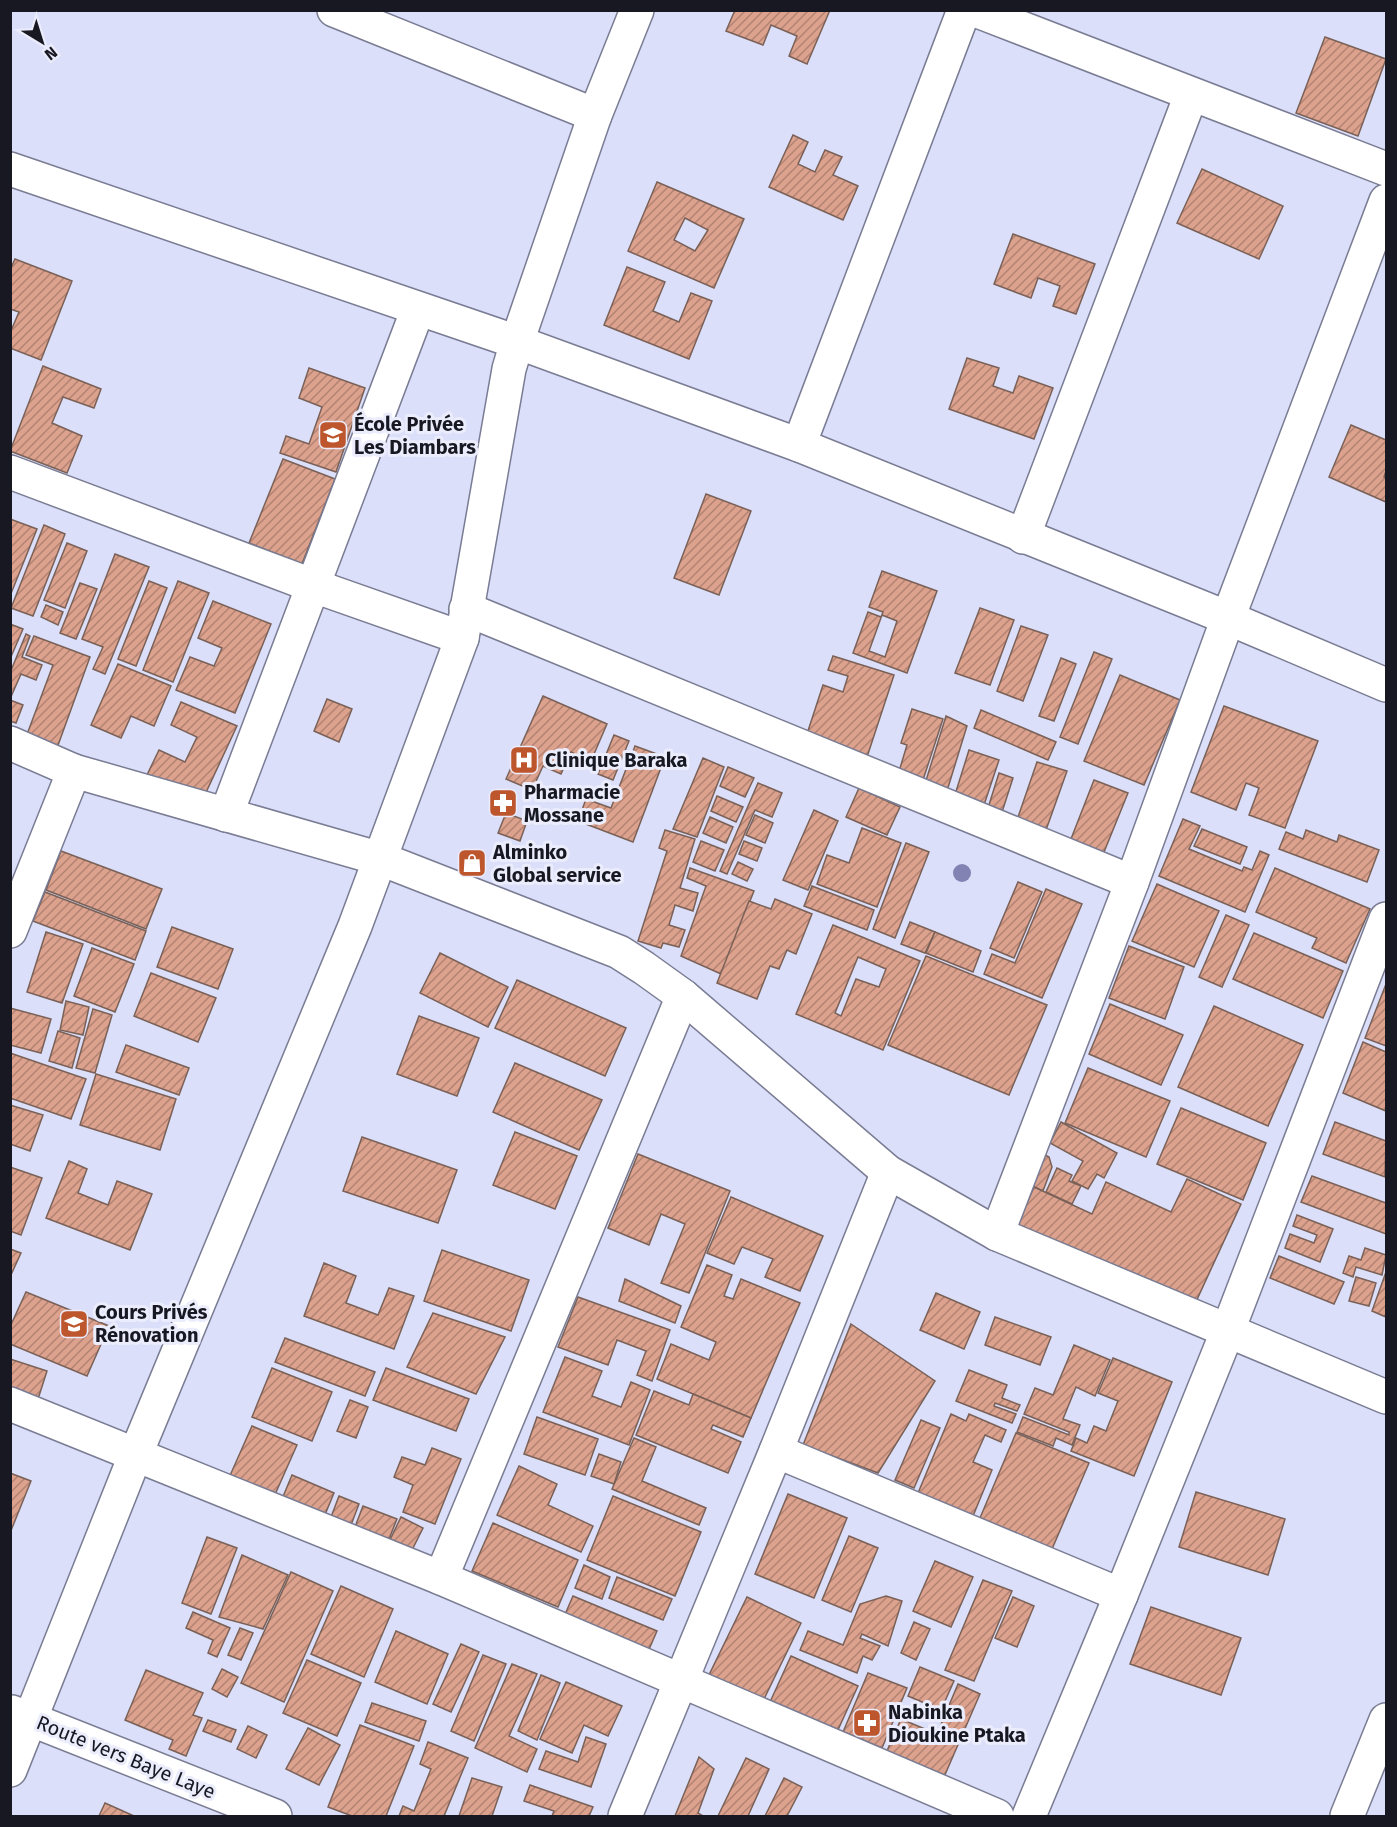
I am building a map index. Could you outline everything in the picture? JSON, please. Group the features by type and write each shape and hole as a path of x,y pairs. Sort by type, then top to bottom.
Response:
{"street":[{"path":"334,10 595,115"},
{"path":"10,1770 21,1715 135,1456 381,859 464,623 509,369 517,342 595,115 637,10"},
{"path":"799,445 964,10"},
{"path":"975,10 1386,169"},
{"path":"1023,537 1191,95"},
{"path":"10,169 517,342 799,445 1228,618 1386,685"},
{"path":"997,1234 1132,882 1228,618 1386,201"},
{"path":"226,815 418,309"},
{"path":"10,472 314,586 464,623 1132,882"},
{"path":"10,743 74,771 381,859 619,952 683,996 888,1172 997,1234 1386,1397"},
{"path":"10,930 74,771"},
{"path":"1029,1816 1228,1330 1386,919"},
{"path":"441,1578 683,996"},
{"path":"625,1816 888,1172"},
{"path":"10,1404 441,1578 997,1816"},
{"path":"776,1451 1121,1594"},
{"name":"Route vers Baye Laye","path":"21,1715 275,1816"},
{"path":"1347,1816 1386,1720"}],"building":[{"path":"735,10 830,10 807,64 789,56 797,36 771,25 763,45 726,31"},
{"path":"1325,37 1386,59 1358,136 1296,113"},
{"path":"793,135 808,142 798,164 815,172 825,150 842,157 833,175 858,186 843,220 769,187"},
{"path":"1202,169 1283,206 1259,259 1177,223"},
{"path":"657,182 744,219 714,288 628,251","holes":["685,218 708,230 695,251 674,240"]},
{"path":"1013,234 1095,264 1076,314 1053,306 1060,286 1038,278 1031,298 994,284"},
{"path":"15,259 72,281 41,360 10,348 10,333 19,312 10,309 10,270"},
{"path":"627,267 665,282 653,311 679,322 691,293 712,301 689,359 604,325"},
{"path":"967,358 999,368 993,386 1013,393 1019,376 1053,388 1034,439 949,409"},
{"path":"43,366 101,389 94,408 63,397 52,423 82,436 67,473 10,451"},
{"path":"309,368 365,388 336,472 280,453 286,436 309,444 322,407 299,398"},
{"path":"1351,425 1386,440 1384,477 1386,478 1386,502 1329,477"},
{"path":"283,459 335,479 302,564 249,543"},
{"path":"706,494 751,511 719,595 674,578"},
{"path":"10,519 37,529 10,596"},
{"path":"44,525 65,534 33,616 11,608"},
{"path":"67,543 87,551 65,608 44,600"},
{"path":"115,554 149,567 105,674 93,669 103,647 82,639"},
{"path":"882,571 937,591 907,673 853,653 868,612 881,617 883,612 869,607","holes":["882,615 897,621 885,657 869,651"]},
{"path":"149,581 167,588 136,666 118,659"},
{"path":"178,581 209,593 173,682 143,670"},
{"path":"80,583 97,589 76,639 60,633"},
{"path":"213,601 271,624 235,713 176,690 190,657 214,666 222,648 198,638"},
{"path":"46,605 63,612 58,625 41,617"},
{"path":"980,608 1014,620 990,685 955,673"},
{"path":"10,624 23,629 10,659"},
{"path":"1021,626 1048,635 1023,701 997,691"},
{"path":"26,634 30,636 22,657 42,665 36,680 21,674 10,699 10,673"},
{"path":"34,636 90,657 57,748 26,737 53,665 26,655"},
{"path":"1094,652 1112,659 1078,744 1060,737"},
{"path":"833,656 894,675 866,760 805,740 823,685 843,692 848,676 828,670"},
{"path":"1061,658 1076,664 1054,721 1039,716"},
{"path":"118,664 171,686 154,726 131,716 121,738 91,725"},
{"path":"1120,675 1180,700 1144,785 1084,761"},
{"path":"543,696 607,724 591,761 571,752 561,774 543,766 532,790 506,779"},
{"path":"327,699 352,709 339,742 314,731"},
{"path":"10,700 23,705 16,723 10,721"},
{"path":"181,702 237,726 202,801 147,775 159,750 185,762 197,737 171,725"},
{"path":"1224,706 1318,741 1285,828 1249,815 1259,788 1246,783 1236,810 1191,792"},
{"path":"912,709 943,719 921,786 897,778 907,745 901,743"},
{"path":"981,710 1056,742 1048,760 974,728"},
{"path":"946,716 967,726 946,794 924,787"},
{"path":"614,735 629,741 613,780 598,774"},
{"path":"635,746 665,757 633,842 578,821 586,799 611,808"},
{"path":"969,750 999,760 982,811 953,801"},
{"path":"703,758 724,767 697,837 673,829"},
{"path":"1037,762 1067,771 1046,830 1017,820"},
{"path":"728,767 754,778 745,797 720,786"},
{"path":"999,773 1013,778 1002,812 988,808"},
{"path":"1094,780 1128,793 1102,857 1069,844"},
{"path":"758,783 782,793 772,817 755,810 727,874 720,871"},
{"path":"859,788 900,807 887,835 846,817"},
{"path":"717,796 743,807 736,822 711,811"},
{"path":"814,810 838,821 808,890 783,880"},
{"path":"506,813 527,821 520,841 498,833"},
{"path":"755,815 773,823 765,843 746,835"},
{"path":"710,817 733,827 726,843 703,833"},
{"path":"1183,819 1200,826 1189,849 1242,871 1244,867 1252,870 1260,851 1269,855 1245,912 1159,876"},
{"path":"862,828 901,843 877,907 817,884 827,855 849,863"},
{"path":"1202,829 1247,847 1240,864 1194,846"},
{"path":"665,830 695,839 680,888 698,893 693,911 675,905 669,925 685,930 679,947 663,943 661,948 638,941 667,851 659,848"},
{"path":"1306,830 1337,842 1339,835 1379,850 1367,882 1279,849 1286,832 1303,839"},
{"path":"701,841 724,850 715,871 693,862"},
{"path":"744,841 762,848 757,861 739,854"},
{"path":"906,843 929,852 895,938 873,929"},
{"path":"61,851 162,889 146,929 46,890"},
{"path":"738,862 753,869 747,881 732,874"},
{"path":"690,868 754,891 721,974 681,956 706,886 687,878"},
{"path":"1275,868 1370,909 1346,963 1312,948 1317,938 1256,912"},
{"path":"1018,882 1042,892 1014,958 990,948"},
{"path":"1157,884 1219,911 1194,967 1132,941"},
{"path":"812,886 874,910 867,930 804,906"},
{"path":"1046,889 1082,904 1042,998 984,974 992,954 1015,963"},
{"path":"45,892 146,931 135,960 33,921"},
{"path":"775,899 812,914 796,954 787,950 779,969 770,966 757,999 717,983 749,901 771,909"},
{"path":"1226,915 1249,925 1222,987 1199,977"},
{"path":"910,922 935,932 925,953 901,944"},
{"path":"833,925 920,961 883,1050 796,1014","holes":["858,957 886,969 879,987 856,979 841,1016 835,1013"]},
{"path":"172,927 233,949 218,989 157,967"},
{"path":"46,932 83,944 62,1003 27,992"},
{"path":"935,932 981,951 973,972 926,953"},
{"path":"1254,933 1343,971 1323,1018 1233,979"},
{"path":"1129,946 1184,967 1165,1019 1109,998"},
{"path":"92,948 134,964 115,1012 74,996"},
{"path":"440,953 508,987 488,1027 420,993"},
{"path":"926,956 1047,1005 1009,1095 888,1045"},
{"path":"151,973 216,998 198,1042 134,1016"},
{"path":"517,980 626,1028 605,1076 495,1028"},
{"path":"1386,984 1386,1046 1365,1038"},
{"path":"66,1001 89,1007 83,1035 60,1030"},
{"path":"1110,1004 1183,1035 1161,1085 1089,1054"},
{"path":"1214,1006 1303,1045 1268,1126 1178,1087"},
{"path":"10,1008 51,1019 41,1053 10,1045"},
{"path":"93,1009 112,1015 95,1073 76,1068"},
{"path":"419,1016 479,1038 457,1096 397,1074"},
{"path":"58,1031 80,1038 72,1068 49,1061"},
{"path":"1363,1042 1386,1052 1386,1111 1343,1093"},
{"path":"126,1045 189,1068 179,1095 116,1072"},
{"path":"10,1053 86,1079 71,1119 10,1098"},
{"path":"515,1063 602,1100 579,1150 493,1112"},
{"path":"1088,1068 1170,1101 1146,1157 1065,1123"},
{"path":"96,1074 176,1099 160,1150 80,1125"},
{"path":"10,1105 43,1115 30,1151 10,1144"},
{"path":"1181,1108 1266,1143 1243,1200 1157,1164"},
{"path":"1061,1122 1117,1153 1104,1178 1097,1174 1088,1189 1072,1181 1083,1161 1050,1143"},
{"path":"1335,1122 1386,1141 1385,1177 1323,1154"},
{"path":"515,1132 577,1156 555,1209 493,1185"},
{"path":"362,1137 457,1170 438,1223 343,1191"},
{"path":"1038,1151 1049,1157 1052,1167 1043,1191 1026,1183"},
{"path":"638,1154 730,1191 689,1293 661,1283 685,1224 661,1214 649,1245 608,1228"},
{"path":"69,1161 87,1169 78,1193 108,1205 117,1181 152,1194 130,1250 46,1218"},
{"path":"10,1167 42,1178 21,1235 10,1231"},
{"path":"1057,1168 1072,1175 1069,1181 1081,1186 1072,1204 1046,1192"},
{"path":"1312,1176 1386,1203 1386,1234 1301,1202"},
{"path":"1187,1179 1241,1204 1194,1306 1017,1226 1034,1187 1092,1214 1106,1182 1171,1212"},
{"path":"731,1197 823,1236 800,1291 765,1277 773,1259 742,1247 734,1264 707,1253"},
{"path":"1297,1215 1333,1229 1320,1262 1285,1248 1290,1234 1314,1243 1317,1235 1293,1226"},
{"path":"1365,1248 1386,1255 1382,1275 1356,1267 1353,1277 1343,1273 1349,1256 1361,1260"},
{"path":"10,1249 21,1253 10,1277"},
{"path":"442,1250 529,1280 511,1331 424,1301"},
{"path":"1279,1256 1344,1282 1334,1304 1270,1278"},
{"path":"324,1263 356,1276 346,1303 378,1315 389,1288 414,1296 394,1349 304,1316"},
{"path":"707,1265 732,1275 724,1296 733,1299 741,1279 800,1303 751,1418 657,1379 671,1344 709,1360 716,1342 681,1327"},
{"path":"1386,1272 1386,1317 1372,1311"},
{"path":"1356,1277 1376,1283 1369,1306 1349,1301"},
{"path":"625,1279 681,1306 675,1323 619,1301"},
{"path":"26,1292 109,1326 87,1376 10,1344 10,1327"},
{"path":"936,1293 980,1312 964,1349 920,1330"},
{"path":"578,1297 670,1330 652,1381 637,1375 646,1351 617,1340 608,1365 558,1347"},
{"path":"433,1313 505,1337 476,1394 407,1367"},
{"path":"995,1317 1051,1337 1040,1365 985,1345"},
{"path":"851,1324 935,1381 878,1473 803,1445"},
{"path":"285,1338 375,1372 365,1396 275,1362"},
{"path":"1074,1345 1110,1360 1095,1396 1076,1387 1063,1419 1080,1425 1072,1445 1056,1438 1053,1446 1017,1432 1023,1417 1069,1435 1069,1432 1024,1414 1035,1388 1053,1395"},
{"path":"565,1357 602,1371 592,1396 621,1407 631,1382 650,1390 629,1445 543,1412"},
{"path":"1113,1358 1172,1382 1134,1476 1071,1451 1076,1438 1087,1443 1094,1426 1106,1431 1118,1401 1098,1393"},
{"path":"10,1359 47,1371 38,1399 10,1390"},
{"path":"272,1368 332,1392 312,1441 252,1417"},
{"path":"386,1368 469,1399 456,1431 373,1400"},
{"path":"969,1370 1007,1385 1002,1398 1020,1405 1017,1411 995,1403 994,1406 1016,1414 1012,1423 956,1401"},
{"path":"654,1391 689,1405 693,1394 751,1418 743,1437 713,1425 711,1429 741,1442 728,1473 636,1435"},
{"path":"350,1400 368,1407 356,1438 337,1431"},
{"path":"951,1414 966,1421 969,1414 1006,1430 1001,1442 985,1435 973,1462 992,1470 973,1516 918,1493"},
{"path":"537,1417 598,1439 585,1475 524,1454"},
{"path":"921,1420 940,1428 914,1488 895,1480"},
{"path":"252,1426 297,1445 273,1499 228,1480"},
{"path":"1016,1433 1089,1463 1049,1556 977,1525"},
{"path":"634,1438 656,1447 642,1481 706,1508 699,1525 612,1489"},
{"path":"432,1448 461,1459 435,1524 403,1512 413,1485 394,1477 402,1457 425,1465"},
{"path":"599,1454 621,1462 614,1484 591,1476"},
{"path":"519,1466 557,1484 548,1505 593,1526 581,1552 497,1515"},
{"path":"10,1473 31,1481 10,1533"},
{"path":"292,1475 334,1493 324,1517 282,1499"},
{"path":"1196,1492 1285,1519 1268,1575 1179,1547"},
{"path":"788,1494 847,1518 814,1598 755,1574"},
{"path":"339,1496 359,1504 351,1525 331,1517"},
{"path":"613,1496 701,1532 675,1596 587,1560"},
{"path":"363,1506 397,1519 389,1539 355,1527"},
{"path":"401,1517 423,1528 410,1554 388,1544"},
{"path":"493,1523 578,1560 558,1607 472,1571"},
{"path":"849,1536 878,1548 851,1612 822,1600"},
{"path":"207,1537 237,1548 211,1614 182,1603"},
{"path":"242,1555 288,1575 263,1629 219,1617"},
{"path":"935,1561 973,1577 951,1627 913,1611"},
{"path":"584,1565 610,1577 602,1599 575,1588"},
{"path":"291,1572 333,1591 284,1702 241,1683"},
{"path":"617,1577 672,1599 663,1620 609,1598"},
{"path":"983,1580 1012,1591 974,1681 945,1670"},
{"path":"341,1586 393,1609 364,1677 311,1654"},
{"path":"573,1596 657,1631 647,1654 563,1619"},
{"path":"886,1596 902,1601 888,1646 862,1634 860,1638 880,1646 872,1660 863,1656 857,1673 800,1650 808,1631 843,1645 860,1604"},
{"path":"747,1597 801,1623 763,1701 709,1675"},
{"path":"1013,1597 1034,1606 1017,1647 995,1638"},
{"path":"1151,1607 1241,1638 1221,1695 1130,1664"},
{"path":"193,1612 230,1628 217,1657 208,1653 213,1640 186,1628"},
{"path":"914,1622 930,1629 916,1660 901,1653"},
{"path":"240,1628 253,1633 241,1660 228,1655"},
{"path":"396,1631 448,1654 427,1704 375,1682"},
{"path":"461,1644 479,1652 451,1712 433,1704"},
{"path":"483,1655 506,1664 474,1741 451,1731"},
{"path":"791,1656 858,1686 837,1732 770,1702"},
{"path":"307,1660 361,1683 337,1736 283,1713"},
{"path":"512,1664 537,1674 509,1736 537,1749 527,1772 475,1748"},
{"path":"920,1667 954,1681 941,1710 908,1696"},
{"path":"222,1669 238,1677 227,1697 212,1689"},
{"path":"146,1670 203,1693 193,1715 202,1718 186,1756 169,1749 173,1740 125,1720"},
{"path":"868,1673 907,1688 882,1748 843,1732"},
{"path":"541,1675 560,1683 537,1740 518,1731"},
{"path":"566,1682 622,1706 608,1736 584,1725 572,1753 540,1739"},
{"path":"958,1684 980,1694 944,1777 886,1753 901,1719 937,1734"},
{"path":"372,1703 426,1721 419,1741 365,1722"},
{"path":"208,1720 236,1730 231,1742 203,1731"},
{"path":"360,1725 414,1746 386,1816 352,1816 328,1807"},
{"path":"248,1726 267,1735 256,1758 237,1749"},
{"path":"308,1728 340,1745 319,1785 286,1769"},
{"path":"586,1737 606,1744 591,1787 539,1769 546,1751 578,1762"},
{"path":"428,1742 468,1758 444,1816 399,1816 403,1806 414,1811 431,1769 420,1764"},
{"path":"699,1757 714,1769 698,1813 703,1816 675,1816"},
{"path":"746,1758 769,1769 748,1816 718,1816"},
{"path":"472,1778 502,1787 492,1816 459,1816"},
{"path":"784,1778 802,1787 787,1816 765,1816"},
{"path":"530,1785 593,1807 589,1816 552,1816 554,1811 524,1801"},
{"path":"105,1803 134,1816 99,1816"}],"place":[{"name":"École Privée Les Diambars","path":"333,435"},
{"name":"Clinique Baraka","path":"524,760"},
{"name":"Pharmacie Mossane","path":"503,803"},
{"name":"Alminko Global service","path":"472,863"},
{"name":"Cours Privés Rénovation","path":"74,1324"},
{"name":"Nabinka Dioukine Ptaka","path":"867,1723"}]}
